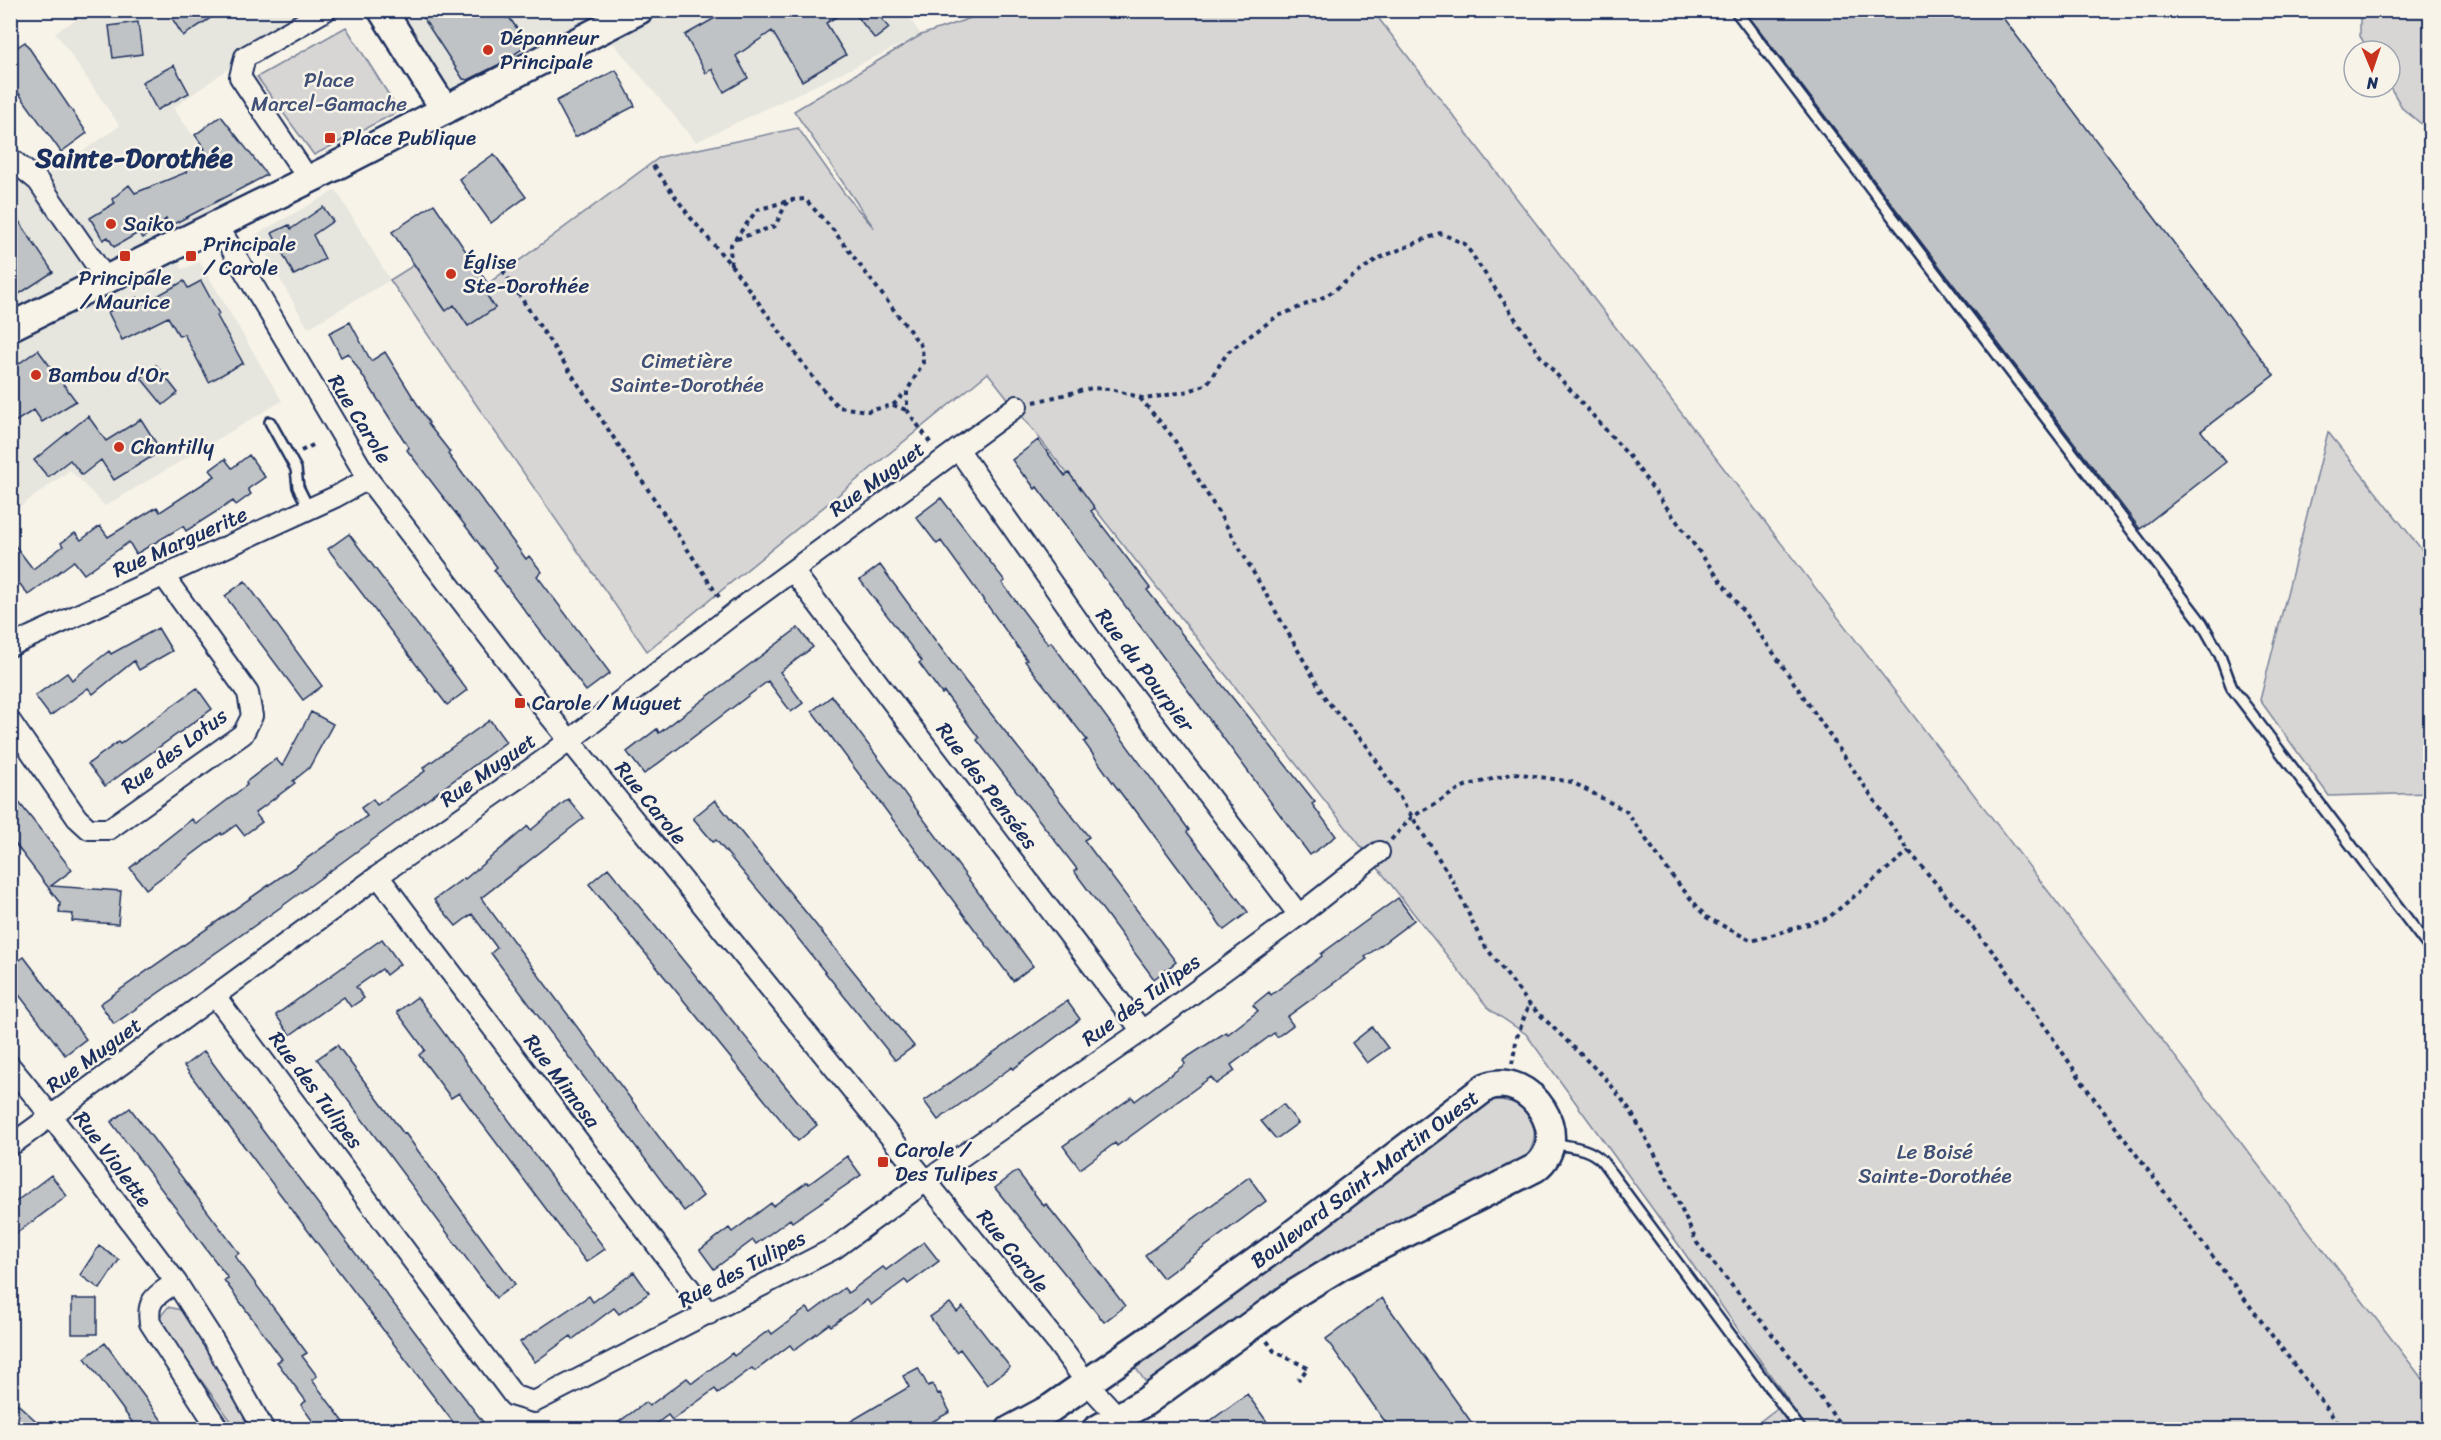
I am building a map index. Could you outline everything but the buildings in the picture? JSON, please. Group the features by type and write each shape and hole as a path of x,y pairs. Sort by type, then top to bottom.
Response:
{"street":[{"path":"309,180 240,77 245,57 326,10"},
{"path":"382,10 445,110"},
{"path":"10,327 218,226 639,10"},
{"path":"10,158 38,181 106,279"},
{"name":"Rue Carole","path":"218,226 368,479 570,741 1058,1344 1087,1383 1111,1426"},
{"name":"Rue Muguet","path":"10,1146 378,876 570,741 732,615 1017,405"},
{"name":"Rue du Pourpier","path":"950,455 1299,915"},
{"name":"Rue Marguerite","path":"10,646 309,509 368,479"},
{"name":"Rue des Pensées","path":"793,571 1142,1030"},
{"name":"Rue des Lotus","path":"10,721 77,818 88,829 109,829 243,734 252,716 248,693 163,575"},
{"name":"Rue des Tulipes","path":"215,996 514,1396 534,1402 835,1248 926,1181 1142,1030 1299,915 1379,852"},
{"name":"Rue Mimosa","path":"378,876 709,1314"},
{"name":"Rue Violette","path":"10,1066 51,1116 176,1282 215,1343 264,1430"},
{"name":"Boulevard Saint-Martin Ouest","path":"1010,1430 1045,1412 1087,1383 1272,1250 1473,1095 1490,1085 1507,1085 1525,1093 1540,1106 1550,1125 1550,1143"},
{"path":"1111,1426 1296,1293 1340,1266 1535,1168 1545,1159 1550,1143"},
{"path":"176,1282 152,1300 148,1309 150,1323 219,1430"}],"lane":[{"path":"1735,10 2202,623 2220,655 2232,688 2430,949"},
{"path":"270,422 296,469 298,487 309,509"},
{"path":"1550,1143 1584,1149 1602,1161 1801,1430"}],"path":[{"path":"653,166 690,217 731,265 815,380 838,407 868,411 893,405 907,391 923,363 922,347 834,231 805,199 787,201 758,210 730,246 731,265"},
{"path":"735,239 774,226 787,201"},
{"path":"1017,405 1092,388 1111,389 1145,399 1178,393 1207,384 1228,352 1276,317 1326,296 1377,259 1440,233 1465,244 1541,357 1629,456 1775,655 1909,851 2002,963 2090,1093 2343,1430"},
{"path":"498,264 732,615"},
{"path":"907,391 907,410"},
{"path":"1139,397 1172,436 1244,555 1327,700 1368,746 1453,881 1482,942 1529,1004 1607,1080 1630,1110 1661,1165 1697,1243 1794,1361 1844,1430"},
{"path":"893,405 907,410 950,455"},
{"path":"1379,852 1412,817 1465,786 1515,773 1572,782 1626,811 1672,876 1706,917 1752,941 1828,918 1909,851"},
{"path":"1507,1085 1517,1037 1529,1004"},
{"path":"1265,1338 1274,1351 1308,1368 1298,1380"}],"shaded area":[{"path":"904,10 921,35 696,142 602,30 445,110 382,11"},
{"path":"92,11 326,11 245,57 173,108 237,196 166,234 182,269 200,262 282,401 105,506 70,470 11,513 10,158 38,181 120,126 55,32"},
{"path":"336,190 390,280 308,328 255,235"}],"green space":[{"name":"Le Boisé Sainte-Dorothée","path":"991,11 1373,11 2430,1389 2430,1429 1750,1429 1788,1400 1678,1244 1526,1034 1489,1009 988,373 647,651 390,280 414,265 445,310 454,305 468,326 495,308 482,288 660,157 798,128 844,193 874,228 794,111 921,35"},
{"path":"2360,11 2430,11 2430,131 2403,109 2397,99 2402,99 2402,39 2362,39"},
{"name":"Place Marcel-Gamache","path":"346,27 399,111 314,155 257,77"},
{"path":"2328,432 2430,560 2430,793 2329,796 2260,700"},
{"path":"1494,1100 1517,1105 1531,1119 1534,1139 1524,1160 1149,1387 1133,1364 1488,1101"},
{"path":"168,1307 181,1310 188,1315 251,1429 237,1429 161,1326 160,1317"}],"place":[{"name":"Dépanneur Principale","path":"488,50"},
{"name":"Place Publique","path":"330,138"},
{"name":"Saiko","path":"111,224"},
{"name":"Principale / Maurice","path":"125,256"},
{"name":"Principale / Carole","path":"191,256"},
{"name":"Église Ste-Dorothée","path":"451,274"},
{"name":"Bambou d'Or","path":"36,375"},
{"name":"Chantilly","path":"119,447"},
{"name":"Carole / Muguet","path":"520,703"},
{"name":"Carole / Des Tulipes","path":"883,1162"}],"district":[{"name":"Sainte-Dorothée","path":"134,158"}],"park label":[{"name":"Cimetière Sainte-Dorothée","path":"687,373"}]}
